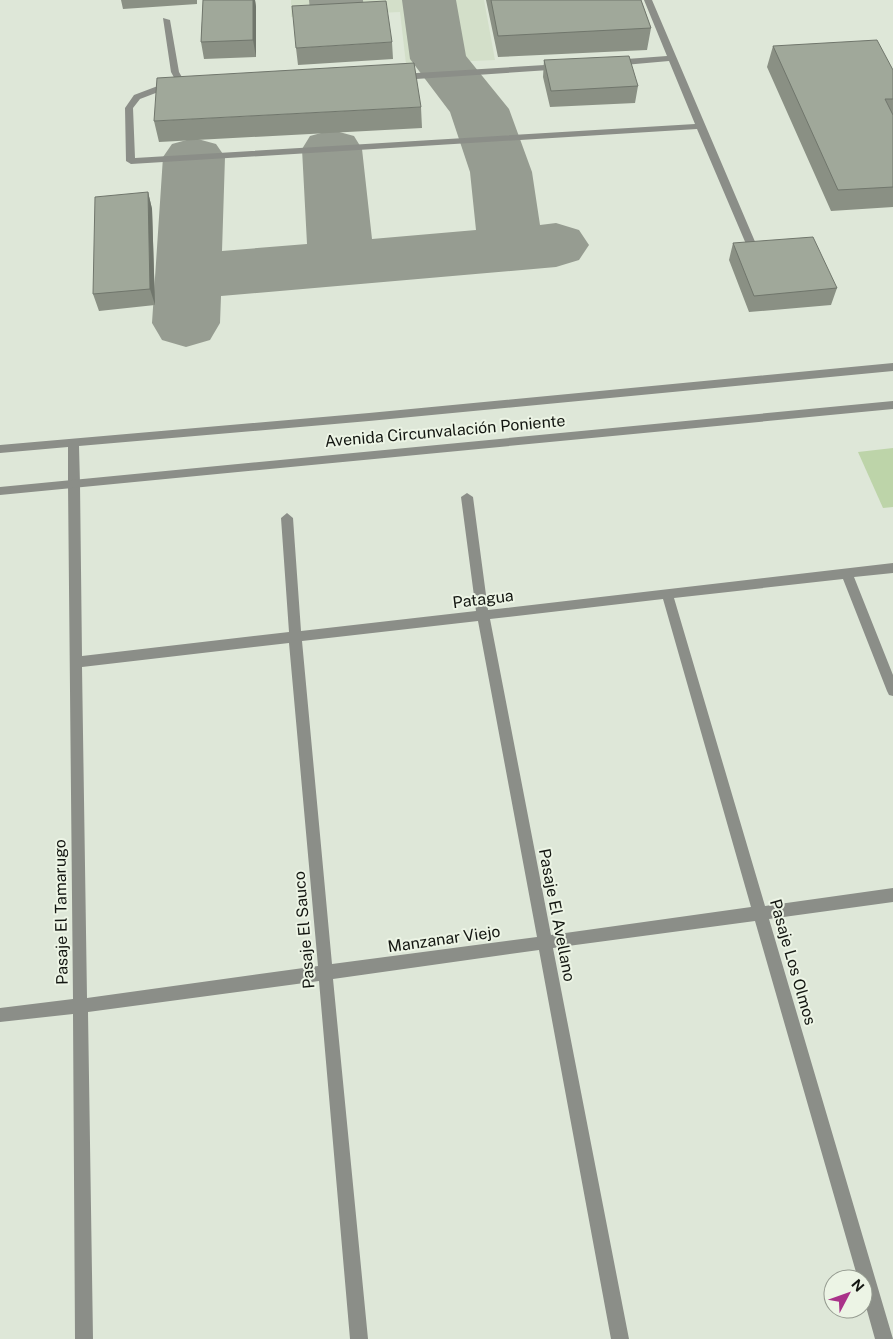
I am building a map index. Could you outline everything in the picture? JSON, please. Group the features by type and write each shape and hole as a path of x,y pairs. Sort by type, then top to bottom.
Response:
{"street":[{"path":"648,0 751,244"},
{"path":"166,20 175,72 180,81"},
{"path":"605,63 673,58"},
{"path":"392,77 567,66"},
{"path":"199,85 180,81 137,97 129,108 131,160 700,126"},
{"path":"0,449 893,367"},
{"name":"Avenida Circunvalación Poniente","path":"0,492 893,405"},
{"name":"Pasaje El Tamarugo","path":"73,443 84,1339"},
{"name":"Pasaje El Avellano","path":"468,497 483,615 620,1339"},
{"name":"Pasaje El Sauco","path":"287,518 295,637 359,1339"},
{"name":"Patagua","path":"76,662 893,568"},
{"path":"847,574 893,691"},
{"name":"Pasaje Los Olmos","path":"667,594 884,1339"},
{"name":"Manzanar Viejo","path":"0,1016 893,895"}],"shaded area":[{"path":"291,0 484,0 495,60 406,64 400,12 291,17"}],"green space":[{"path":"893,448 893,507 883,508 858,452"}],"building":[{"path":"203,0 253,0 253,40 201,42"},
{"path":"491,0 641,0 651,28 498,36"},
{"path":"386,1 392,42 296,48 292,6"},
{"path":"877,40 893,70 893,99 885,99 893,115 893,187 838,190 773,46"},
{"path":"629,56 638,86 551,91 544,60"},
{"path":"414,63 421,107 154,121 157,78"},
{"path":"148,192 150,289 93,294 95,197"},
{"path":"813,237 837,288 754,296 733,243"}],"taxiway":[{"path":"336,0 337,11"},
{"path":"429,0 438,59 479,109 501,172 511,248"},
{"path":"332,149 341,263"},
{"path":"186,323 194,157"},
{"path":"189,276 556,245"}]}
